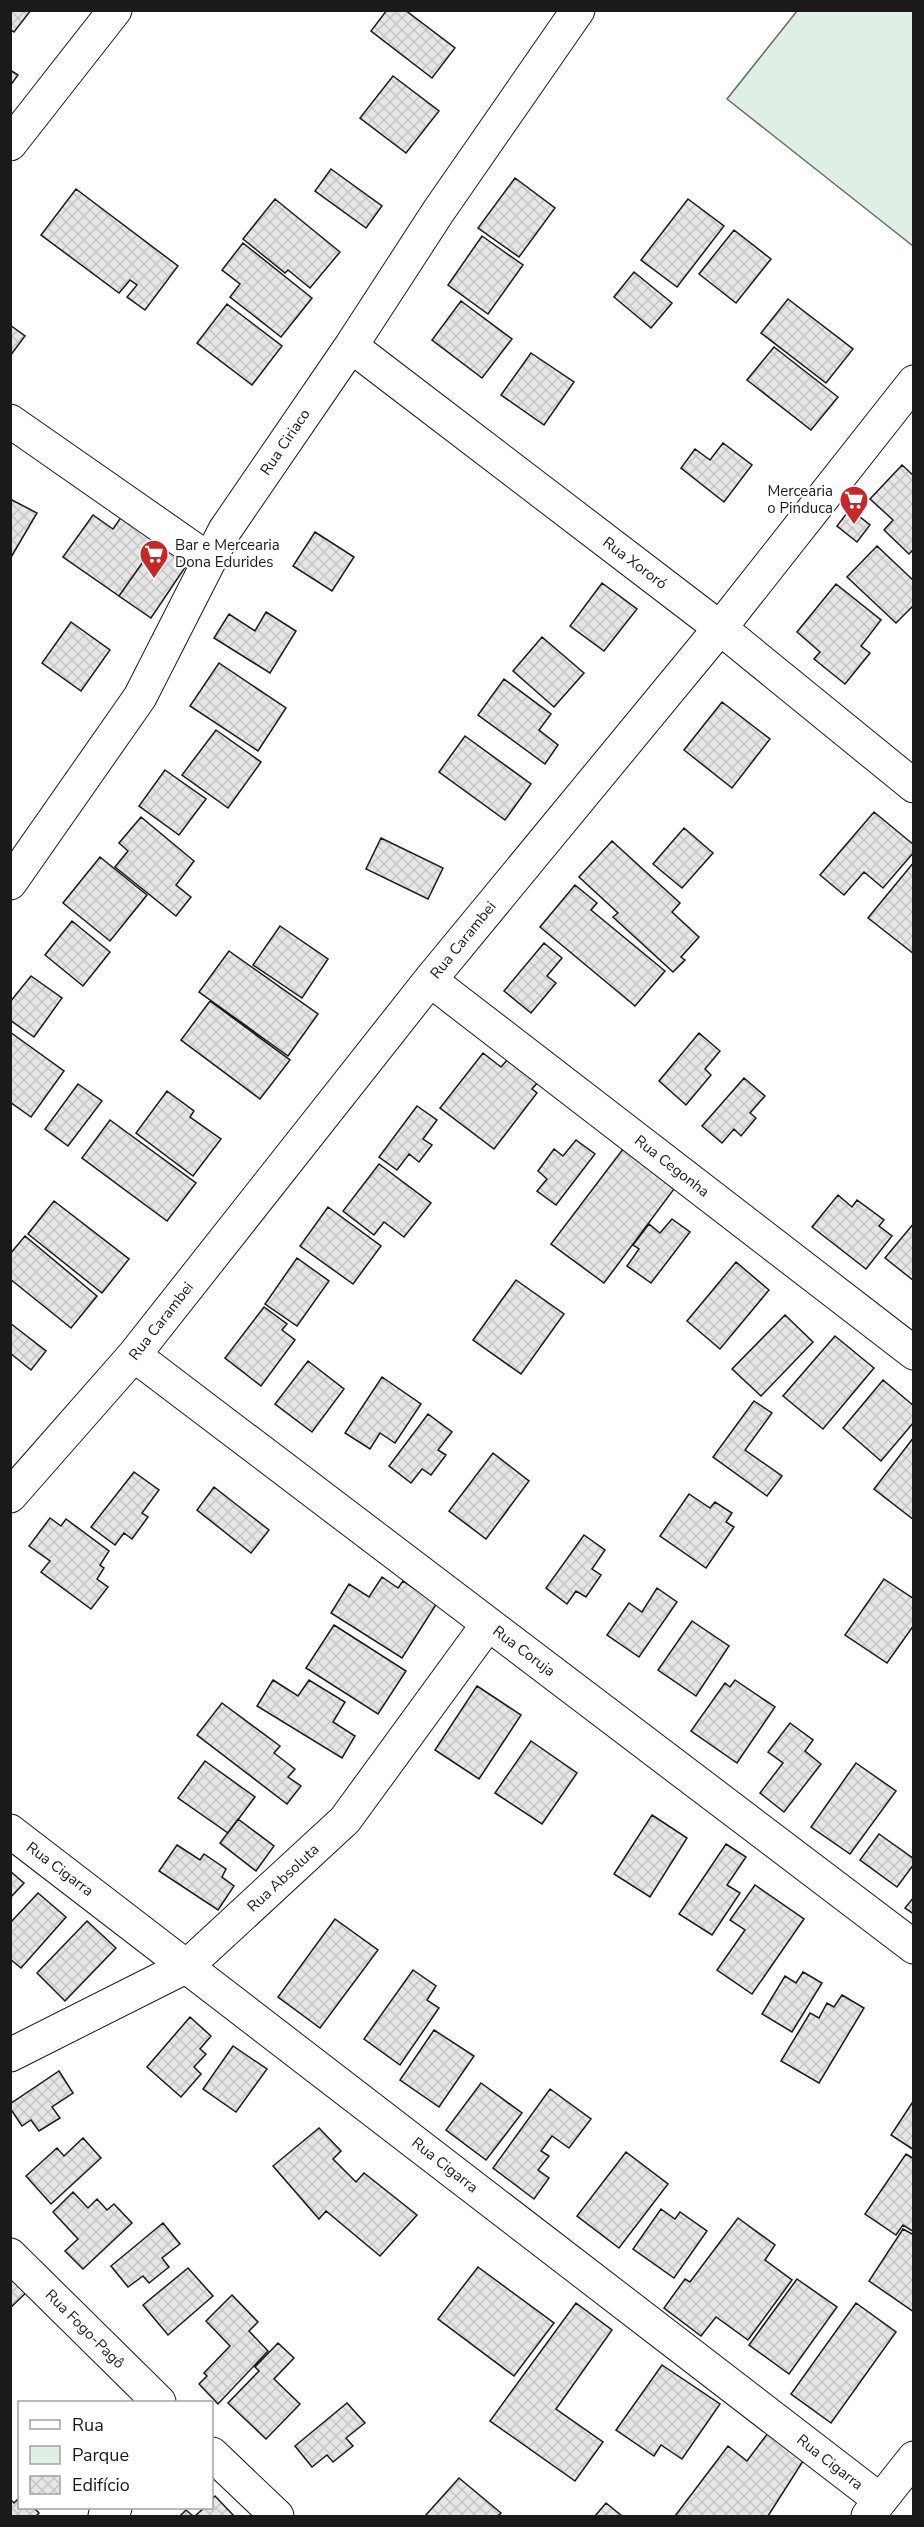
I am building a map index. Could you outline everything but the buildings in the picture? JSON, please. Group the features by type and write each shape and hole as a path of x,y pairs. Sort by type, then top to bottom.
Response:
{"street":[{"path":"10,144 115,10"},
{"name":"Rua Ciriaco","path":"10,883 140,698 208,559 438,212 578,10"},
{"name":"Rua Xororó","path":"351,346 720,628 914,786"},
{"name":"Rua Carambei","path":"10,1496 134,1355 430,980 720,628 914,382"},
{"path":"10,421 208,559"},
{"name":"Rua Cegonha","path":"430,980 914,1353"},
{"name":"Rua Coruja","path":"134,1355 914,1947"},
{"name":"Rua Absoluta","path":"10,2055 187,1966 345,1820 488,1624"},
{"name":"Rua Cigarra","path":"10,1831 187,1966 873,2509"},
{"name":"Rua Fogo-Pagô","path":"10,2255 157,2401"},
{"path":"213,2455 277,2517"},
{"path":"873,2509 914,2458"}],"green space":[{"path":"797,11 913,11 913,246 727,99"}],"place":[{"name":"Mercearia o Pinduca","path":"854,526"},
{"name":"Bar e Mercearia Dona Edurides","path":"154,580"}]}
